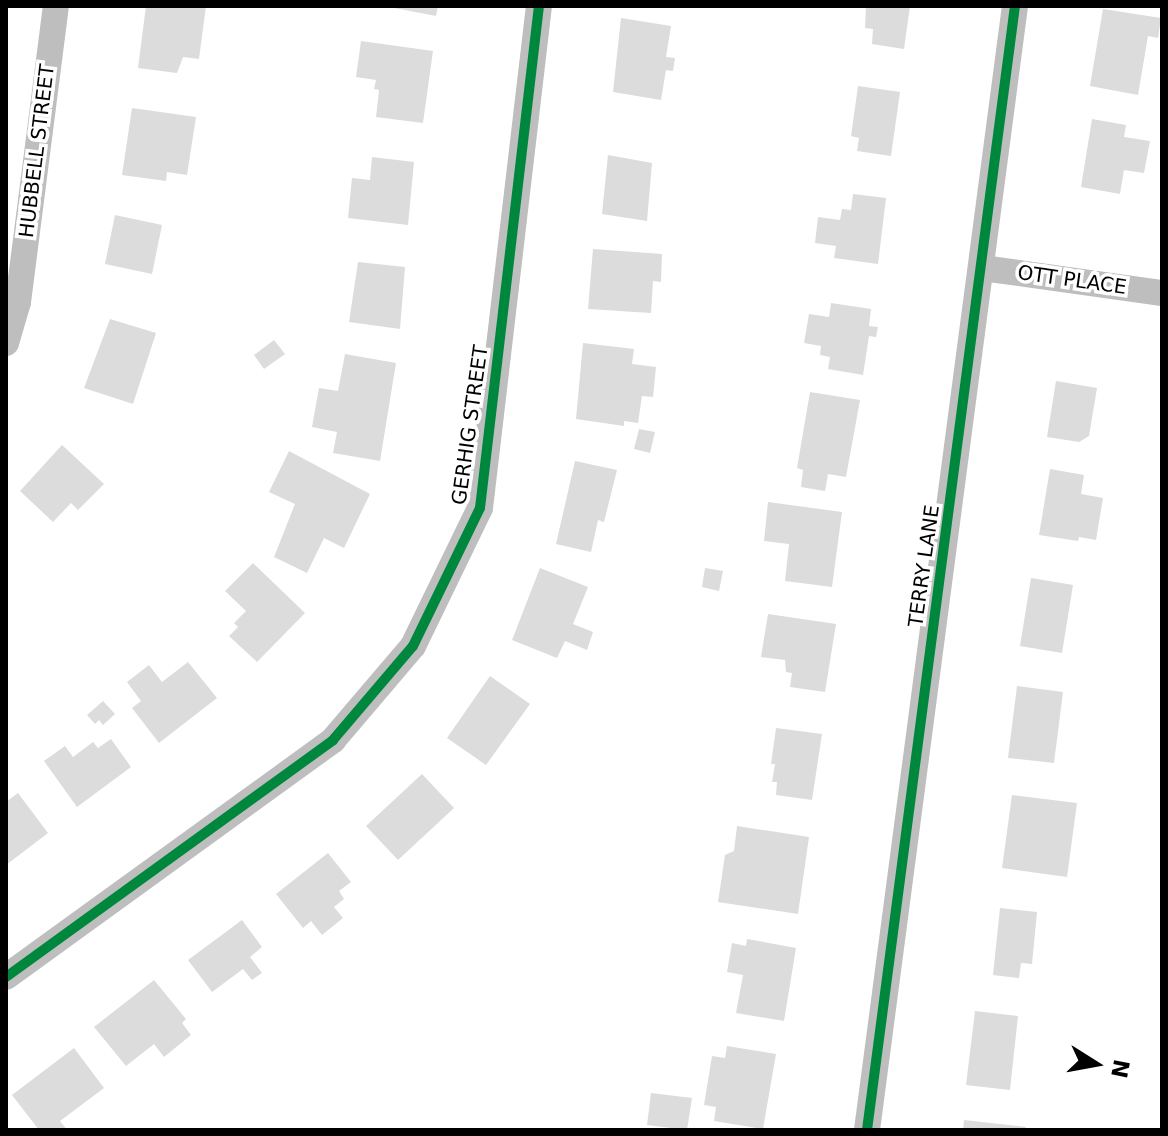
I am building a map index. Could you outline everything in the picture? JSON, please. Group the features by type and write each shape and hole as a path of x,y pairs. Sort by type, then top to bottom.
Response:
{"street":[{"name":"HUBBELL STREET","path":"6,343 18,302 56,6"},
{"name":"GERHIG STREET","path":"6,977 333,740 413,646 480,508 539,6"},
{"name":"TERRY LANE","path":"867,1130 1015,6"},
{"name":"OTT PLACE","path":"982,268 1162,293"}],"building":[{"path":"146,6 206,6 199,59 183,57 177,73 138,68"},
{"path":"384,6 438,6 436,16"},
{"path":"866,6 910,6 904,49 872,44 873,29 865,28"},
{"path":"1103,9 1161,18 1158,38 1148,36 1138,95 1090,86"},
{"path":"621,18 671,26 666,57 675,58 673,71 666,70 661,100 613,92"},
{"path":"361,41 433,51 423,123 376,117 379,90 374,89 376,80 356,77"},
{"path":"858,86 900,92 891,156 857,151 859,138 851,136"},
{"path":"132,108 196,117 187,175 167,172 166,181 122,175"},
{"path":"1092,119 1126,125 1124,137 1150,141 1144,173 1124,170 1120,194 1081,187"},
{"path":"608,155 652,163 647,221 602,214"},
{"path":"372,157 414,162 408,225 348,218 352,178 370,180"},
{"path":"853,194 886,198 878,264 834,258 836,246 815,243 818,217 840,220 842,209 851,210"},
{"path":"115,215 162,225 152,274 105,264"},
{"path":"593,249 662,254 661,282 653,281 651,313 588,309"},
{"path":"358,262 405,267 400,329 349,322"},
{"path":"831,303 871,309 869,326 878,327 876,337 869,336 863,375 828,369 830,357 820,355 821,346 804,343 809,314 829,317"},
{"path":"110,319 156,333 133,404 84,388"},
{"path":"274,340 285,354 264,369 254,355"},
{"path":"583,343 634,349 632,364 656,367 653,397 642,396 638,423 624,421 624,426 576,419"},
{"path":"345,354 396,363 380,461 333,453 337,432 312,427 319,388 338,391"},
{"path":"1056,381 1097,388 1089,436 1079,442 1047,437"},
{"path":"810,392 860,400 846,477 828,474 825,491 801,487 803,470 797,468"},
{"path":"639,429 655,432 650,453 634,449"},
{"path":"62,445 104,484 78,510 71,503 53,522 20,491"},
{"path":"289,451 370,494 344,548 324,538 307,573 274,557 295,504 269,492"},
{"path":"575,461 617,470 604,522 598,520 591,552 556,544"},
{"path":"1050,469 1084,475 1081,494 1103,498 1096,540 1079,537 1078,541 1039,535"},
{"path":"768,502 842,512 832,587 785,581 789,544 764,541"},
{"path":"253,563 305,613 257,662 229,636 238,627 234,623 246,611 225,591"},
{"path":"540,568 588,587 573,624 593,632 587,650 565,641 557,658 512,640"},
{"path":"705,568 723,571 719,591 702,587"},
{"path":"1031,578 1073,585 1062,653 1020,646"},
{"path":"768,614 836,624 825,692 790,687 792,673 786,672 785,660 761,657"},
{"path":"188,662 217,698 159,743 132,708 141,701 127,682 149,665 162,682"},
{"path":"490,676 530,704 486,765 447,738"},
{"path":"1017,686 1063,692 1054,763 1008,758"},
{"path":"103,701 115,714 103,725 99,720 95,724 87,715"},
{"path":"776,728 822,734 812,800 776,795 777,782 772,782 775,764 771,764"},
{"path":"111,739 131,767 77,807 44,761 65,746 73,757 93,742 98,748"},
{"path":"422,774 454,808 398,860 366,826"},
{"path":"18,793 48,833 6,865 6,802"},
{"path":"1012,795 1077,803 1067,877 1002,868"},
{"path":"737,826 809,837 798,914 718,902 725,855 734,851"},
{"path":"328,853 351,882 339,891 344,899 334,907 343,918 322,935 311,921 303,928 276,894"},
{"path":"1000,908 1037,912 1032,964 1021,963 1019,978 993,975"},
{"path":"242,920 262,947 250,957 262,973 252,980 243,969 212,992 188,960"},
{"path":"747,939 796,948 784,1021 736,1013 743,975 727,972 732,943 746,946"},
{"path":"154,980 186,1019 182,1023 191,1035 164,1057 154,1044 126,1066 94,1027"},
{"path":"975,1011 1018,1016 1010,1090 966,1085"},
{"path":"727,1046 776,1054 763,1129 714,1121 716,1107 704,1105 712,1056 725,1058"},
{"path":"74,1048 104,1088 60,1121 67,1130 39,1130 12,1095"},
{"path":"651,1093 692,1098 687,1130 647,1125"},
{"path":"964,1120 1026,1127 1025,1130 963,1130"}],"cycle path":[{"path":"6,977 333,740 413,646 480,508 539,6"},
{"path":"867,1130 1015,6"}]}
